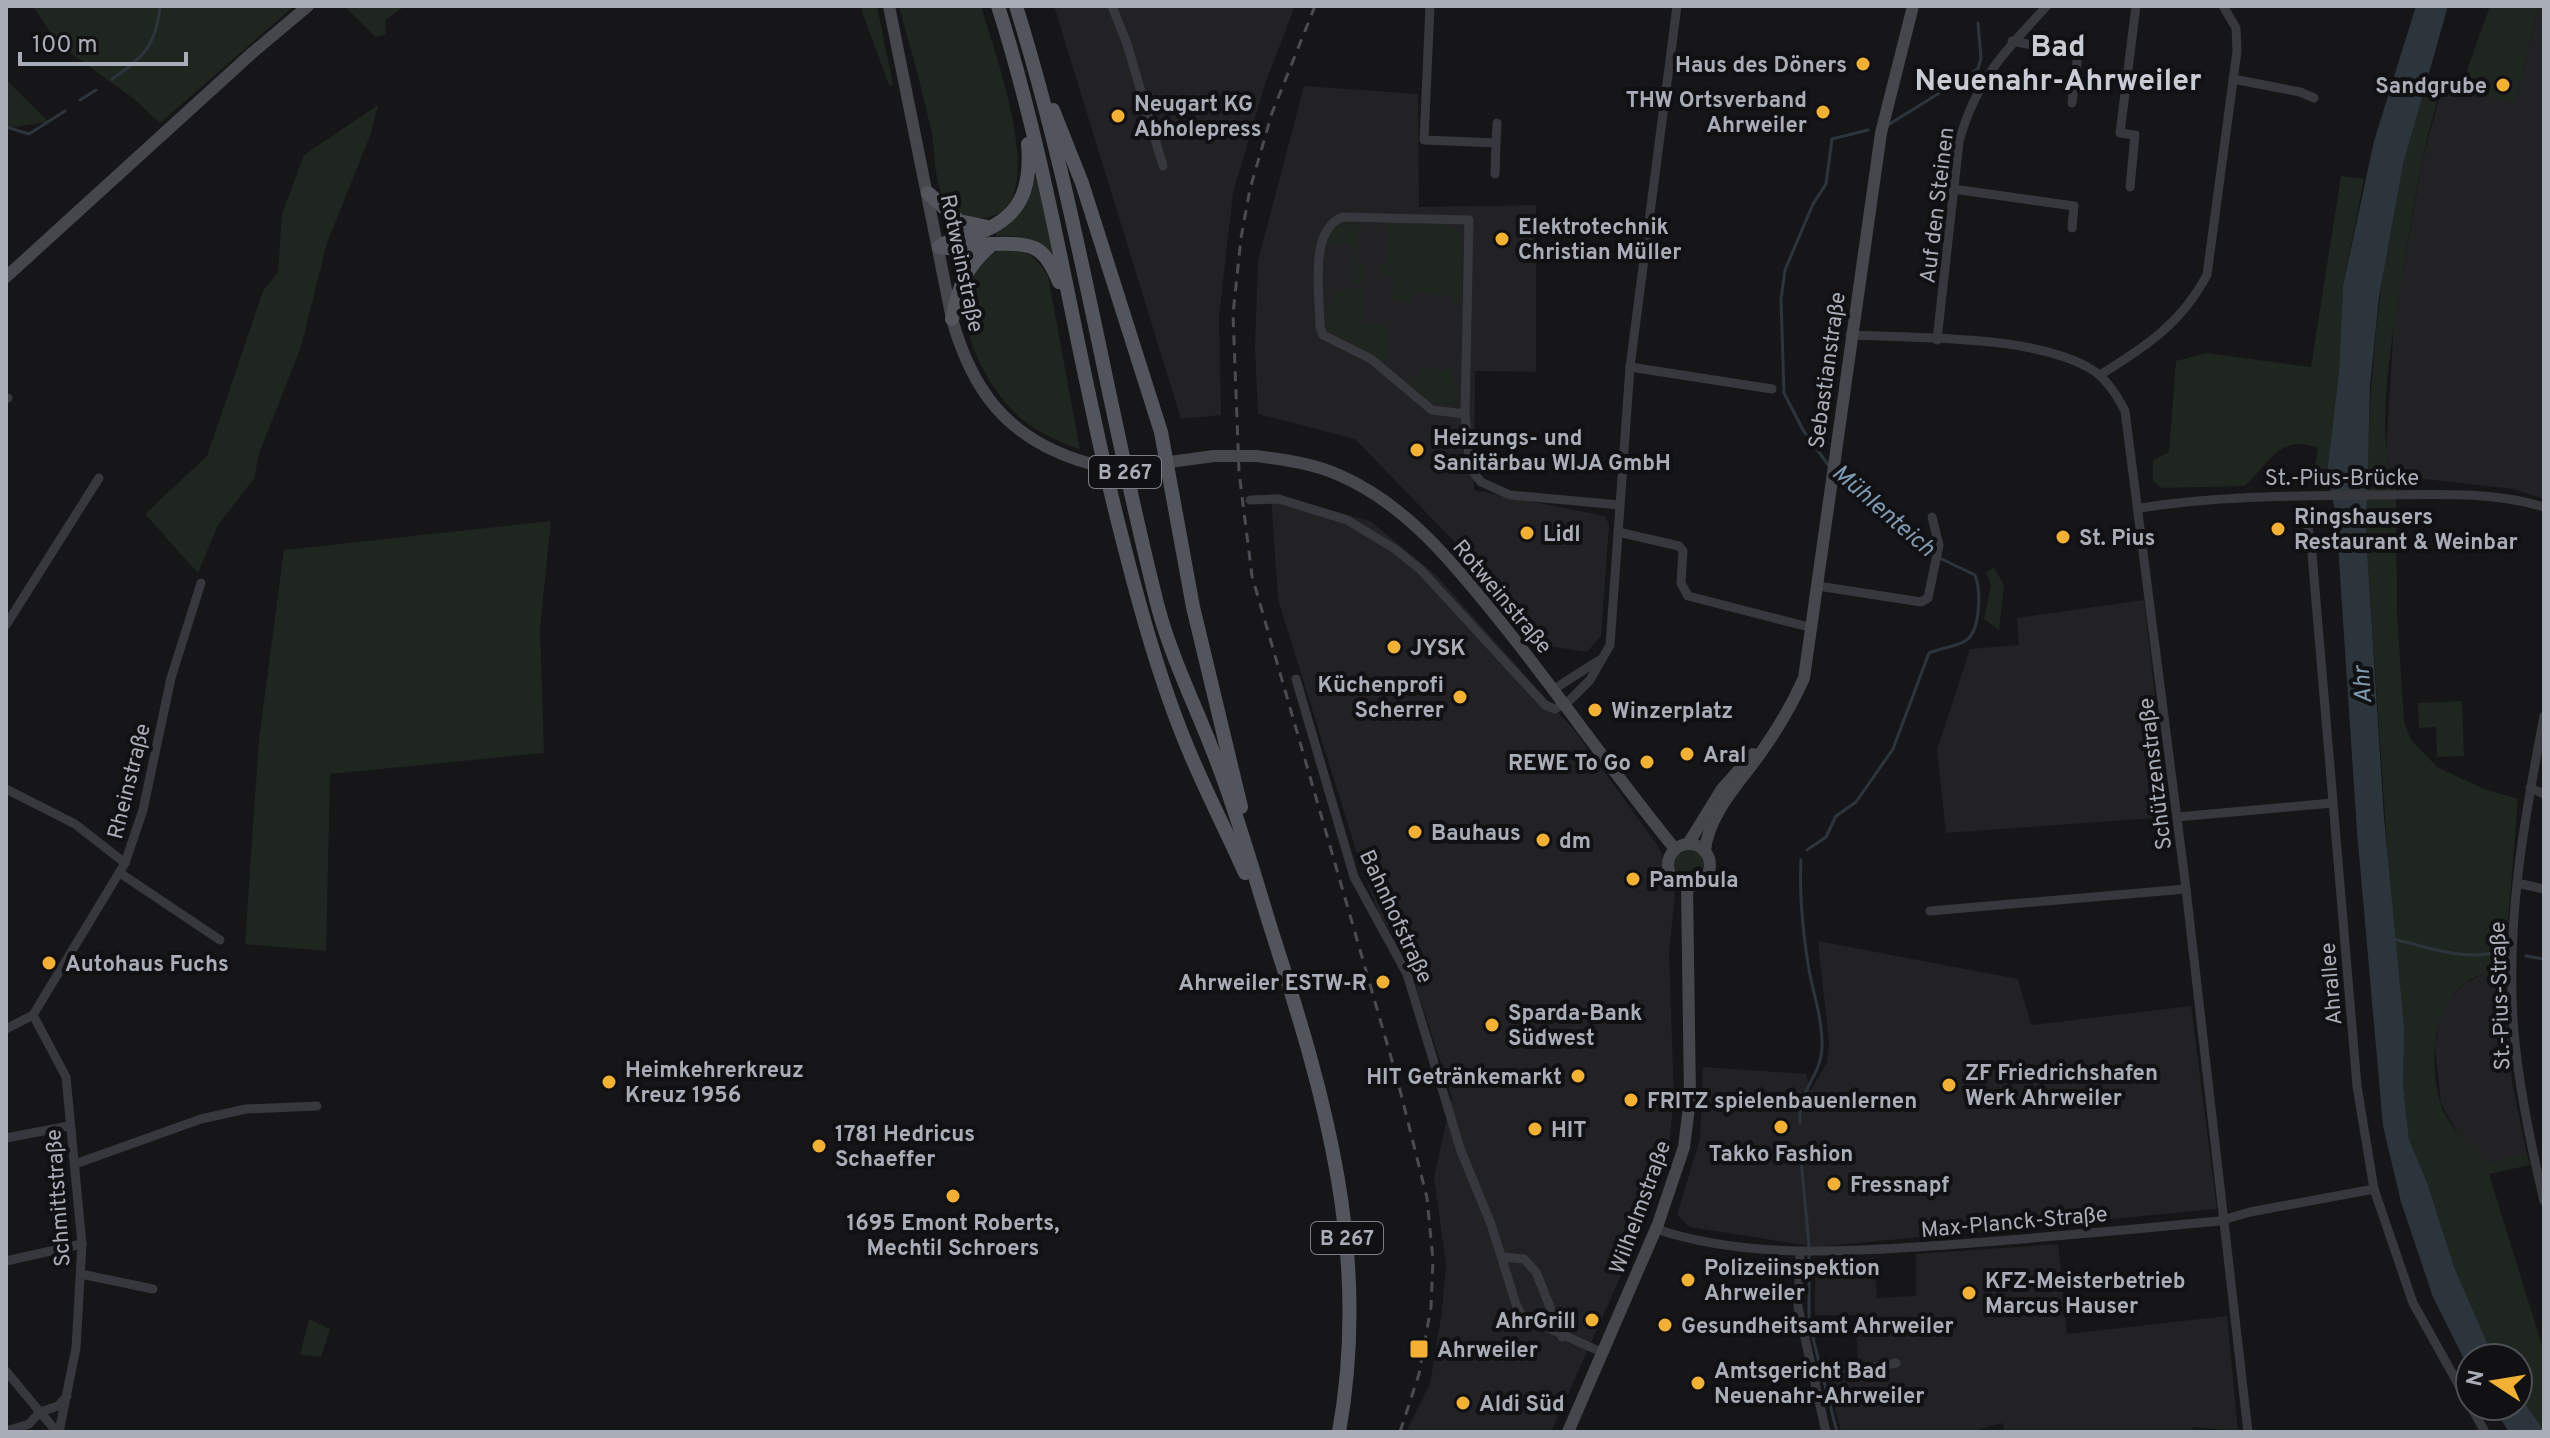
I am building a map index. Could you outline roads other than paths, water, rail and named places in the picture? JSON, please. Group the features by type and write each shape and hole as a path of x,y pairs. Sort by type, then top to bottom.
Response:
{"main road":[{"path":"6,277 308,6"},
{"name":"Rotweinstraße","path":"889,6 952,319 972,377 988,399 1031,440 1078,460 1113,468 1256,456 1301,462 1341,475 1406,518 1460,573 1682,846"},
{"name":"B 267","path":"998,6 1023,90 1119,527 1164,679 1189,750 1271,927"},
{"name":"B 267","path":"1016,6 1067,199 1115,429 1161,616 1221,771 1310,1048 1343,1191 1350,1265 1350,1329 1339,1432"},
{"name":"Sebastianstraße","path":"1682,846 1772,734 1804,678 1850,335 1888,95 1913,6"},
{"path":"1029,50 1082,183 1169,462"},
{"name":"B 267","path":"939,247 949,239 992,227 1014,211 1027,183 1029,158 1023,90"},
{"path":"928,193 959,221 992,227"},
{"path":"939,247 957,249 993,244"},
{"path":"952,319 959,284 973,259 993,244"},
{"name":"B 267","path":"993,244 1035,247 1050,259 1076,329"},
{"name":"B 267","path":"1169,462 1193,607 1271,927"},
{"name":"Sebastianstraße","path":"1705,851 1726,792"},
{"path":"1682,846 1705,851 1709,871 1701,883 1687,886 1674,881 1668,868 1682,846"},
{"name":"Wilhelmstraße","path":"1568,1432 1656,1229 1684,1147 1690,1099 1687,886"}],"street":[{"path":"1112,6 1127,44 1163,166"},
{"path":"1430,6 1424,140 1496,143"},
{"path":"1565,703 1590,680 1610,645 1630,367 1677,6"},
{"name":"Auf den Steinen","path":"1937,340 1953,189 1966,116 1980,84 2012,41 2047,6"},
{"path":"2130,187 2135,135 2120,133 2136,6"},
{"path":"2100,375 2137,352 2190,307 2207,275 2233,79 2236,28 2223,6"},
{"path":"2012,41 2078,54 2072,103"},
{"path":"2233,79 2300,92 2314,98"},
{"path":"1495,174 1497,123"},
{"path":"1953,189 2074,206 2072,228"},
{"path":"1465,414 1432,410 1371,359 1323,335 1320,327 1321,238 1334,220 1343,217 1469,220 1465,414 1470,468 1493,490 1510,495 1620,505"},
{"name":"Schützenstraße","path":"1850,335 2029,348 2073,360 2100,375 2125,411 2140,508 2186,889 2248,1432"},
{"path":"1630,367 1772,389"},
{"path":"6,625 99,478"},
{"name":"St.-Pius-Brücke","path":"2140,508 2201,498 2400,495 2466,495 2515,500 2544,507"},
{"name":"Rotweinstraße","path":"1250,500 1279,499 1347,520 1395,549 1421,570 1537,699 1555,709 1565,703"},
{"name":"Ahrallee","path":"2304,508 2311,542 2357,1086 2374,1189 2413,1303 2485,1432"},
{"path":"1818,586 1921,602 1932,592 1939,549 1932,517"},
{"path":"1618,532 1679,546 1683,551 1681,583 1688,596 1813,628"},
{"name":"Rheinstraße","path":"33,1015 123,868 143,810 171,678 201,583"},
{"path":"1554,689 1586,672 1604,657"},
{"name":"Bahnhofstraße","path":"1296,679 1354,877 1407,974 1461,1151 1522,1316 1562,1337 1601,1352"},
{"name":"St.-Pius-Straße","path":"2544,716 2517,883 2512,959 2514,1031 2544,1201"},
{"path":"2530,788 2544,794"},
{"path":"6,789 75,824 173,910 220,940"},
{"path":"2177,817 2332,803"},
{"path":"2517,883 2544,889"},
{"path":"1930,911 2186,889"},
{"path":"6,1029 33,1015"},
{"name":"Schmittstraße","path":"33,1015 66,1077 82,1244 76,1348 58,1432"},
{"path":"75,1164 201,1119 246,1109 317,1106"},
{"path":"6,1138 69,1126"},
{"path":"2533,1150 2544,1148"},
{"name":"Max-Planck-Straße","path":"1656,1229 1688,1240 1806,1253 2023,1239 2225,1220 2250,1212 2374,1189"},
{"path":"6,1261 82,1244"},
{"path":"1806,1253 1798,1307 1820,1378 1826,1432"},
{"path":"1502,1257 1524,1259 1536,1272 1562,1337"},
{"path":"81,1274 153,1289"},
{"path":"1820,1378 1896,1363"},
{"path":"6,1371 58,1432"},
{"path":"6,1431 29,1424 40,1412 58,1406 67,1396"}],"water":[{"name":"Ahr","path":"2416,6 2448,6 2403,164 2379,297 2370,385 2366,533 2384,818 2404,1027 2403,1085 2409,1139 2428,1185 2454,1267 2487,1342 2456,1342 2433,1297 2401,1202 2383,1126 2357,831 2336,515 2327,473 2339,372 2343,286 2374,141"},
{"path":"2534,1417 2544,1432 2509,1432 2502,1422 2534,1422"}],"waterway":[{"path":"112,79 146,50 155,31 160,6"},
{"name":"Mühlenteich","path":"1888,125 1978,69 1981,58 1978,23"},
{"path":"80,100 96,90"},
{"path":"6,127 29,134 65,111"},
{"name":"Mühlenteich","path":"1829,466 1803,430 1784,393 1781,299 1785,270 1813,204 1826,184 1832,139 1868,130"},
{"name":"Mühlenteich","path":"1807,850 1826,837 1836,816 1856,802 1893,749 1929,653 1965,641 1974,629 1978,610 1975,575 1927,552 1837,474"},
{"name":"Mühlenteich","path":"1800,1123 1802,1102 1822,1049 1820,1018 1803,929 1801,860"},
{"path":"2393,939 2458,954 2498,952"},
{"path":"2526,956 2544,959"},
{"name":"Mühlenteich","path":"1801,1160 1809,1245 1809,1322 1822,1374"},
{"name":"Mühlenteich","path":"1824,1381 1837,1432"}],"railway":[{"path":"1315,6 1272,113 1250,189 1241,238 1233,314 1239,472 1252,576 1397,1078 1427,1198 1433,1260 1431,1307 1419,1374 1400,1432"}],"place":[{"name":"Haus des Döners","path":"1863,64"},
{"name":"Sandgrube","path":"2503,85"},
{"name":"THW Ortsverband Ahrweiler","path":"1823,112"},
{"name":"Neugart KG Abholepress","path":"1118,116"},
{"name":"Elektrotechnik Christian Müller","path":"1502,239"},
{"name":"Heizungs- und Sanitärbau WIJA GmbH","path":"1417,450"},
{"name":"Ringshausers Restaurant & Weinbar","path":"2278,529"},
{"name":"Lidl","path":"1527,533"},
{"name":"St. Pius","path":"2063,537"},
{"name":"JYSK","path":"1394,647"},
{"name":"Küchenprofi Scherrer","path":"1460,697"},
{"name":"Winzerplatz","path":"1595,710"},
{"name":"Aral","path":"1687,754"},
{"name":"REWE To Go","path":"1647,762"},
{"name":"Bauhaus","path":"1415,832"},
{"name":"dm","path":"1543,840"},
{"name":"Pambula","path":"1633,879"},
{"name":"Autohaus Fuchs","path":"49,963"},
{"name":"Ahrweiler ESTW-R","path":"1383,982"},
{"name":"Sparda-Bank Südwest","path":"1492,1025"},
{"name":"HIT Getränkemarkt","path":"1578,1076"},
{"name":"Heimkehrerkreuz Kreuz 1956","path":"609,1082"},
{"name":"ZF Friedrichshafen Werk Ahrweiler","path":"1949,1085"},
{"name":"FRITZ spielenbauenlernen","path":"1631,1100"},
{"name":"Takko Fashion","path":"1781,1127"},
{"name":"HIT","path":"1535,1129"},
{"name":"1781 Hedricus Schaeffer","path":"819,1146"},
{"name":"Fressnapf","path":"1834,1184"},
{"name":"1695 Emont Roberts, Mechtil Schroers","path":"953,1196"},
{"name":"Polizeiinspektion Ahrweiler","path":"1688,1280"},
{"name":"KFZ-Meisterbetrieb Marcus Hauser","path":"1969,1293"},
{"name":"AhrGrill","path":"1592,1320"},
{"name":"Gesundheitsamt Ahrweiler","path":"1665,1325"},
{"name":"Ahrweiler","path":"1419,1349"},
{"name":"Amtsgericht Bad Neuenahr-Ahrweiler","path":"1698,1383"},
{"name":"Aldi Süd","path":"1463,1403"}],"district":[{"name":"Bad Neuenahr-Ahrweiler","path":"2058,63"}]}
